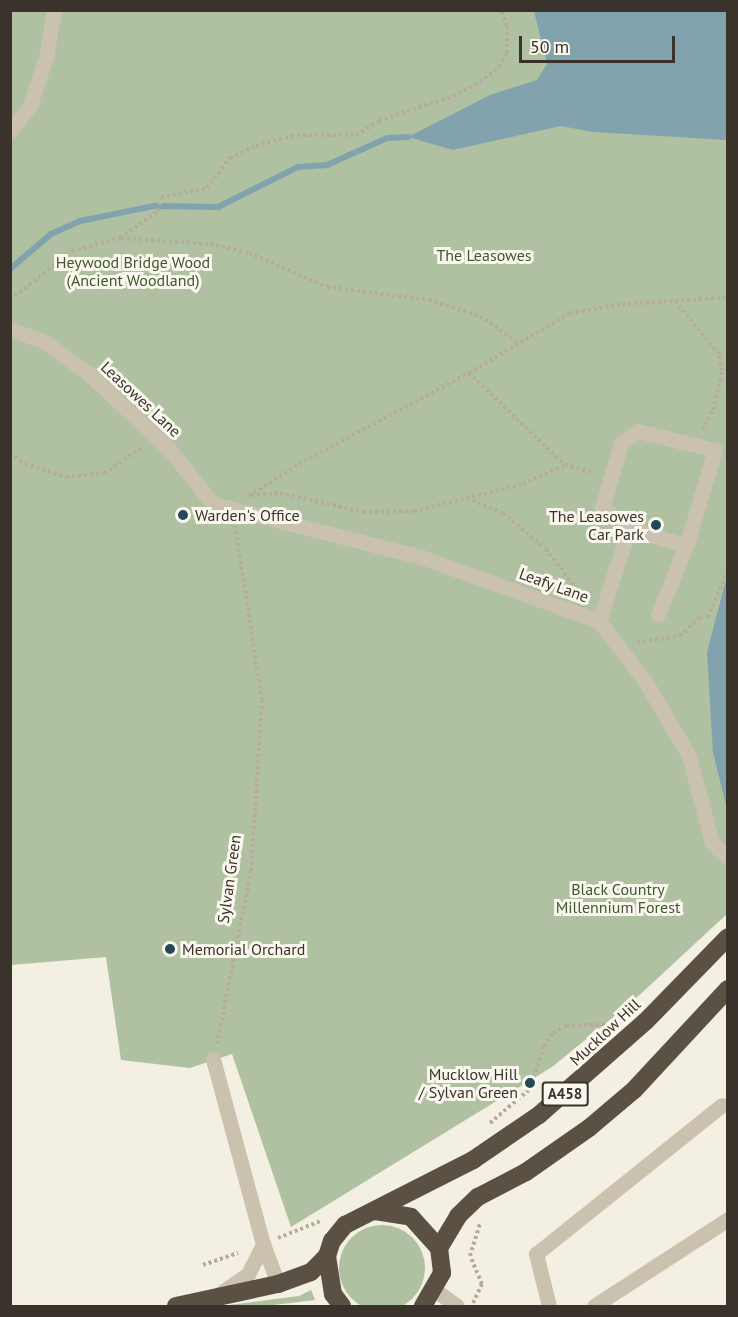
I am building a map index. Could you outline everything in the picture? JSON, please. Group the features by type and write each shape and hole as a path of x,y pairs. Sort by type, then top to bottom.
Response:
{"highway":[{"name":"Mucklow Hill","path":"176,1306 278,1284 311,1272 327,1256 332,1241 345,1226 473,1160 539,1115 646,1021 728,937"},
{"name":"A458","path":"439,1248 458,1215 478,1197 526,1172 589,1128 634,1090 728,989"},
{"path":"373,1211 396,1212 411,1217 421,1224 439,1248 442,1273 435,1290 423,1306"},
{"path":"327,1256 333,1294 342,1306"}],"street":[{"path":"10,131 30,105 46,57 54,10"},
{"name":"Leasowes Lane","path":"10,329 45,342 89,374 156,439 213,504 233,511"},
{"path":"658,614 686,546 715,450 638,431 621,443 602,508 629,528 686,546"},
{"name":"Leafy Lane","path":"233,511 421,557 599,621 620,644 689,756 712,843 728,858"},
{"path":"599,621 629,528"},
{"path":"213,1059 263,1244 278,1284"},
{"path":"549,1306 536,1254 722,1104"},
{"path":"594,1306 728,1219"},
{"path":"213,1298 248,1274 263,1244"},
{"path":"435,1290 457,1306"}],"path":[{"path":"120,238 158,211 161,197 207,188 230,158 256,146 297,135 356,135 379,121 471,87 499,67 507,53 507,26 501,10"},
{"path":"10,300 72,251 120,238 210,244 249,254 327,287 429,300 480,316 518,343"},
{"path":"233,511 250,495 298,464 469,373 570,313 622,304 728,297"},
{"path":"675,301 719,354 723,371 713,410"},
{"path":"469,373 565,465 594,472"},
{"path":"10,453 25,464 66,477 104,473 156,439"},
{"path":"250,495 280,493 363,512 414,511 523,484 565,465"},
{"path":"466,498 503,513 546,549 583,596"},
{"name":"Sylvan Green","path":"213,1059 251,870 262,700 233,511"},
{"path":"620,644 680,636 700,617 708,617 728,569"},
{"path":"488,1125 530,1089 544,1046 553,1034 566,1026 602,1026 621,1019"},
{"path":"475,1299 482,1284 470,1256 476,1228 482,1221"},
{"path":"203,1265 243,1251"}],"green space":[{"name":"The Leasowes","path":"11,11 727,11 727,914 632,1002 552,1067 291,1227 232,1054 190,1068 121,1060 106,957 11,965"},
{"path":"382,1225 406,1232 418,1244 425,1268 418,1292 406,1304 382,1311 358,1304 346,1292 339,1268 346,1244 358,1232"},
{"path":"311,1290 315,1300 265,1306 221,1306 299,1296"}],"water":[{"path":"534,11 727,11 727,140 593,132 561,126 453,150 408,137 490,95 537,80 547,64"},
{"path":"727,576 727,809 713,753 707,652"}],"waterway":[{"path":"10,269 51,234 80,221 154,206 218,207 298,167 327,165 387,138 408,137"}],"place":[{"name":"Warden's Office","path":"183,515"},
{"name":"The Leasowes Car Park","path":"656,525"},
{"name":"Memorial Orchard","path":"170,949"},
{"name":"Mucklow Hill / Sylvan Green","path":"530,1083"}],"park label":[{"name":"Heywood Bridge Wood (Ancient Woodland)","path":"133,271"},
{"name":"Black Country Millennium Forest","path":"618,898"}]}
